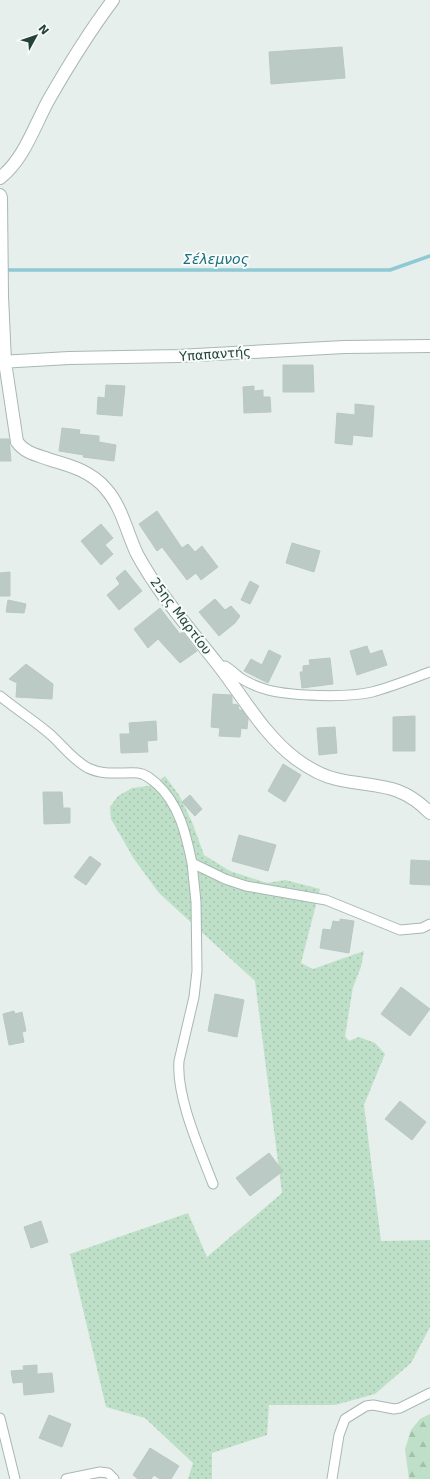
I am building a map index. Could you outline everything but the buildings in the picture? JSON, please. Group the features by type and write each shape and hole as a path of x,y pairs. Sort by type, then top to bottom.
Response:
{"street":[{"path":"0,178 9,171 17,161 46,104 90,31 113,0"},
{"path":"0,195 2,198 1,234"},
{"name":"25ης Μαρτίου","path":"1,234 2,362 18,442 23,449 80,469 96,478 107,490 116,503 137,554 158,588 275,740 296,759 315,771 335,779 394,789 411,796 430,813"},
{"name":"Υπαπαντής","path":"2,362 69,358 178,356 344,347 430,346"},
{"path":"220,668 225,666 233,670 242,679 267,690 310,695 354,695 372,692 430,672"},
{"path":"0,696 42,728 87,768 106,774 140,773 151,778 165,791 177,810 185,831 192,863 196,902 197,971 194,997 178,1060 178,1071 189,1118 213,1184"},
{"path":"192,863 225,879 246,886 326,900 400,930 422,928 430,924"},
{"path":"332,1479 338,1435 345,1419 366,1406 373,1405 394,1410 430,1393"},
{"path":"0,1418 15,1479"},
{"path":"66,1479 100,1472 108,1473 114,1479"}],"green space":[{"path":"165,776 179,795 192,822 204,855 230,871 267,883 285,880 320,889 301,963 313,969 364,951 361,967 353,987 345,1036 349,1041 359,1037 375,1043 385,1054 364,1105 381,1241 430,1240 430,1327 411,1363 375,1394 335,1405 269,1405 267,1435 212,1453 212,1479 188,1479 193,1463 145,1418 106,1407 70,1254 188,1213 207,1257 282,1193 255,981 159,893 134,859 111,819 110,807 118,796 132,788 155,785"},
{"path":"430,1414 430,1479 409,1479 405,1449 411,1430 420,1419"}],"waterway":[{"name":"Σέλεμνος","path":"3,270 390,270 430,256"}]}
